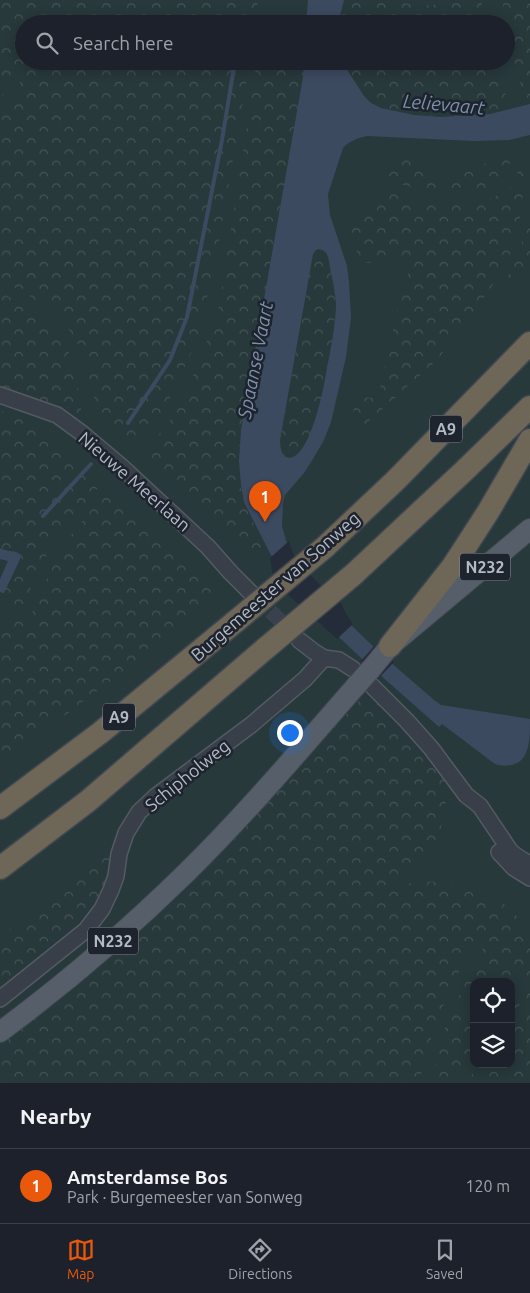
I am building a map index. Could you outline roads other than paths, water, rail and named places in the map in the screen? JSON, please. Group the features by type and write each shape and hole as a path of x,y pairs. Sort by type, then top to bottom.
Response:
{"highway":[{"name":"Burgemeester van Sonweg","path":"0,808 100,733 324,547 396,480 530,343"},
{"name":"A9","path":"0,868 88,801 354,574 530,407"},
{"path":"390,646 453,566 488,512 530,440"}],"main road":[{"name":"N232","path":"0,1032 86,965 138,919 188,871 276,777 390,646 530,529"}],"street":[{"name":"Nieuwe Meerlaan","path":"0,395 57,415 83,434 208,546 252,594"},
{"path":"299,640 324,658 339,660 360,681 406,720 431,748 466,795 480,806 511,852 530,864"},
{"name":"Schipholweg","path":"0,999 86,930 102,909 116,876 119,854 126,833 139,812 156,796 250,725 298,685 324,658"},
{"path":"466,795 472,811 500,853 514,868 530,878"}],"water":[{"path":"308,0 344,0 340,15 307,15"},
{"name":"Spaanse Vaart","path":"303,70 347,70 364,96 371,103 381,108 414,115 441,117 490,114 530,104 530,135 509,140 474,141 367,136 348,143 343,148 328,194 330,215 347,266 349,282 351,318 346,357 331,422 324,440 313,459 285,495 282,526 289,551 350,624 382,655 434,700 441,705 530,719 528,748 522,759 511,765 495,764 442,724 439,727 319,618 272,557 244,502 239,461 241,430","holes":["317,249 324,251 328,256 335,296 336,307 333,338 322,394 313,427 304,446 298,453 293,457 286,457 282,452 280,440 313,254"]},
{"path":"0,548 17,552 21,557 4,593 0,592 0,579 8,561 0,559"}],"waterway":[{"path":"128,423 170,360 187,317 222,140 234,70"},
{"path":"43,516 91,464"}],"tunnel":[{"path":"254,595 295,635"}],"place":[{"name":"Amsterdamse Bos","path":"265,522"}],"water label":[{"name":"Lelievaart","path":"444,104"}]}
